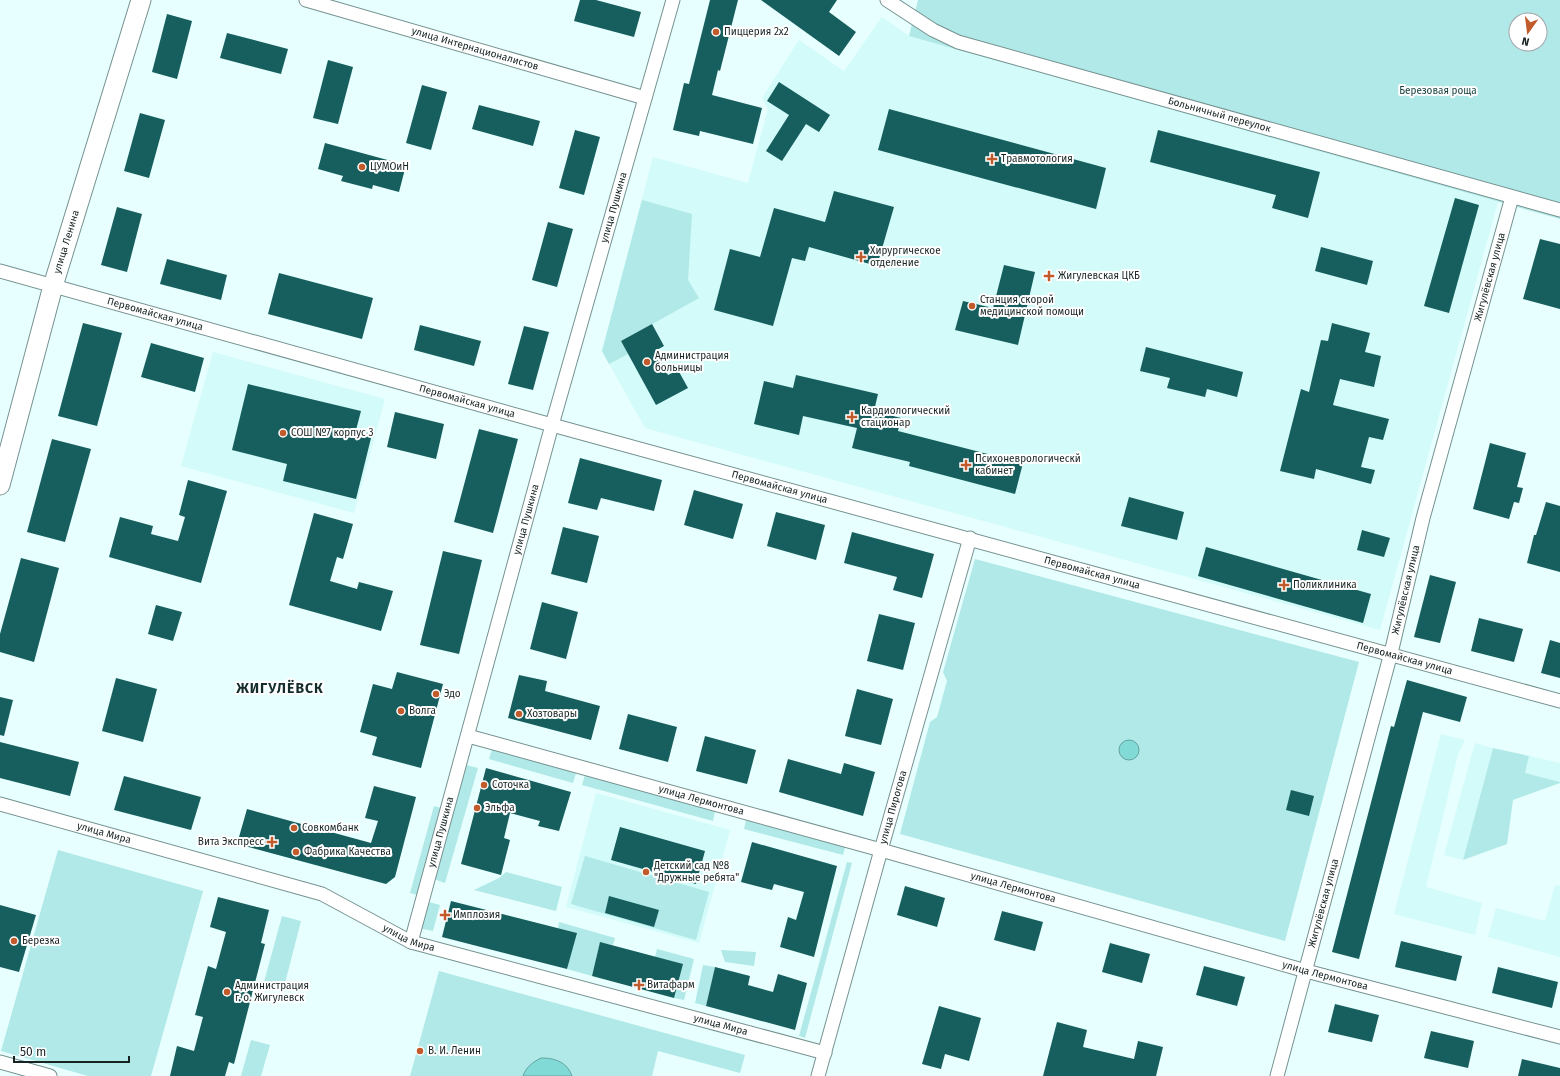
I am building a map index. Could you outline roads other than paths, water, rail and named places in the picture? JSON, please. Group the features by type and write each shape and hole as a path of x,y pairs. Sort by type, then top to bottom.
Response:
{"street":[{"name":"улица Ленина","path":"0,486 53,286 140,0"},
{"name":"улица Интернационалистов","path":"306,0 645,98"},
{"name":"улица Пушкина","path":"411,942 552,425 673,0"},
{"name":"Больничный переулок","path":"887,0 933,30 958,42 1560,210"},
{"name":"Жигулёвская улица","path":"1277,1076 1391,653 1423,518 1512,197"},
{"name":"Первомайская улица","path":"0,271 552,425 1391,653 1560,701"},
{"name":"улица Пирогова","path":"818,1076 970,538"},
{"name":"улица Лермонтова","path":"468,736 881,850 1306,971 1560,1037"},
{"name":"улица Мира","path":"0,804 322,894 411,942 825,1053"},
{"path":"0,1062 50,1076"}],"place":[{"name":"Пиццерия 2х2","path":"716,32"},
{"name":"Травмотология","path":"992,159"},
{"name":"ЦУМОиН","path":"362,167"},
{"name":"Хирургическое отделение","path":"861,257"},
{"name":"Жигулевская ЦКБ","path":"1049,276"},
{"name":"Станция скорой медицинской помощи","path":"972,306"},
{"name":"Администрация больницы","path":"647,362"},
{"name":"Кардиологический стационар","path":"852,417"},
{"name":"СОШ №7 корпус 3","path":"283,433"},
{"name":"Психоневрологическй кабинет","path":"966,465"},
{"name":"Поликлиника","path":"1284,585"},
{"name":"Эдо","path":"436,694"},
{"name":"Волга","path":"401,711"},
{"name":"Хозтовары","path":"519,714"},
{"name":"Соточка","path":"484,785"},
{"name":"Эльфа","path":"477,808"},
{"name":"Совкомбанк","path":"294,828"},
{"name":"Вита Экспресс","path":"272,842"},
{"name":"Фабрика Качества","path":"296,852"},
{"name":"Детский сад №8 \"Дружные ребята\"","path":"646,872"},
{"name":"Имплозия","path":"445,915"},
{"name":"Березка","path":"14,941"},
{"name":"Витафарм","path":"639,985"},
{"name":"Администрация г. о. Жигулевск","path":"227,992"},
{"name":"В. И. Ленин","path":"420,1051"}],"district":[{"name":"ЖИГУЛЁВСК","path":"280,688"}],"park label":[{"name":"Березовая роща","path":"1438,91"}]}
